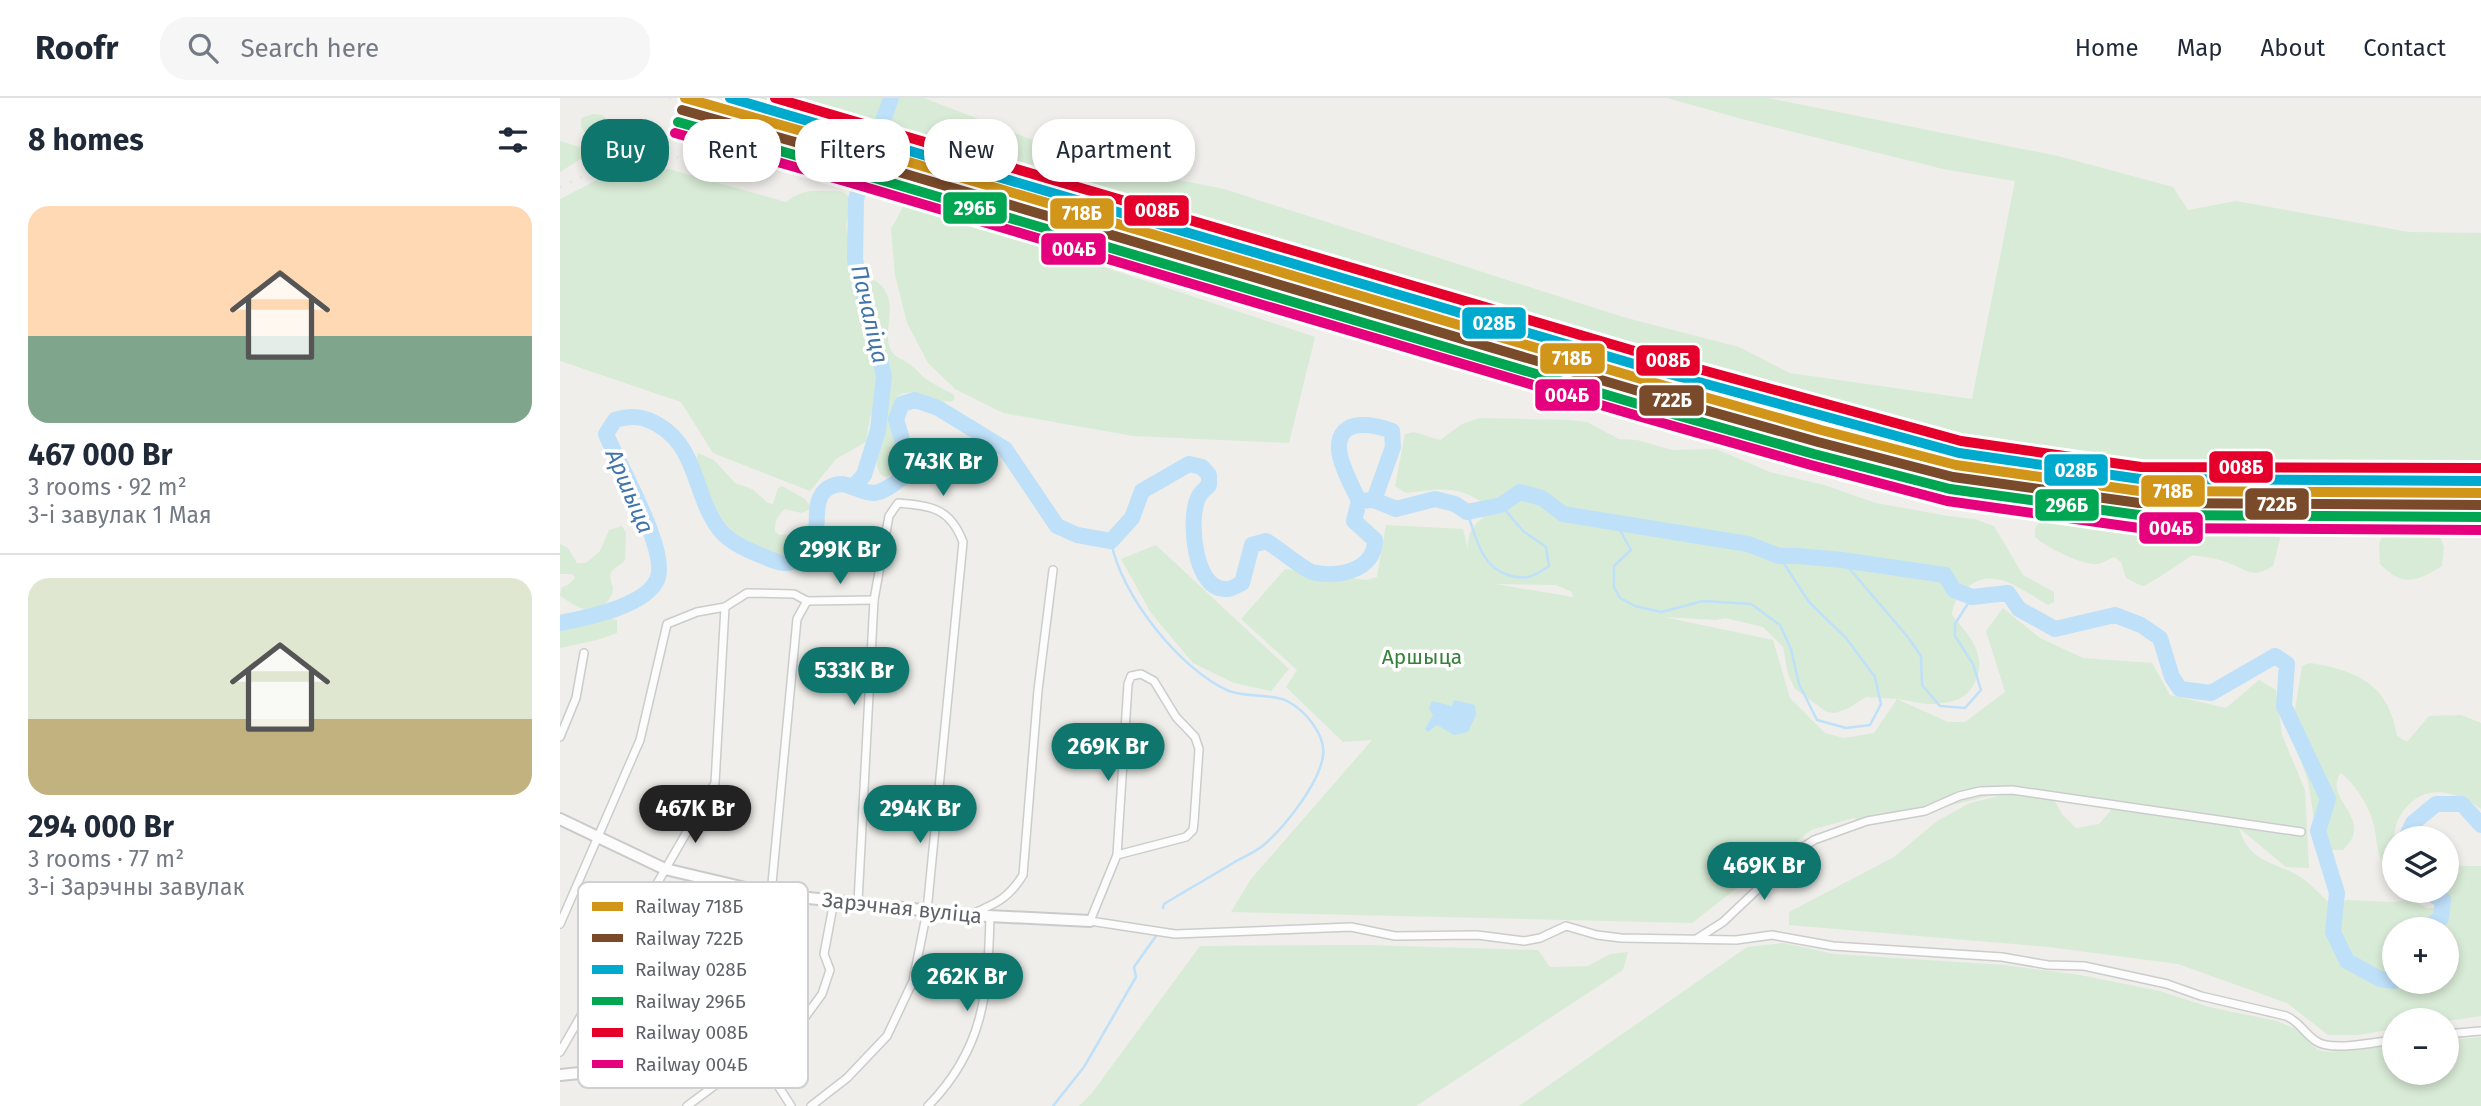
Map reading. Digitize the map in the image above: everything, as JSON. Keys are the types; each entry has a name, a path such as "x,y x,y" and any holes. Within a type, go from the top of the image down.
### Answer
{"street":[{"path":"811,1106 846,1078 887,1036 913,981 927,911 963,542 956,524 945,514 920,505 898,503 889,516 874,600 858,902"},
{"path":"969,915 999,902 1014,890 1023,875 1038,690 1054,570"},
{"path":"560,923 640,740 667,624 696,612 725,607 747,593 794,594 807,601 874,600"},
{"path":"772,882 797,619 807,601"},
{"path":"658,882 715,783 725,607"},
{"path":"560,737 576,698 584,653"},
{"path":"1117,855 1186,837 1193,830 1199,750 1195,737 1176,717 1154,681 1141,674 1131,676 1128,684 1117,855 1090,921 1175,934 1351,927 1395,936 1477,935 1524,941 1566,926 1597,935 1621,938 1736,940 1772,935 1833,946 2002,957 2048,965 2084,966 2166,984 2201,996 2286,1016 2295,1020 2313,1039 2324,1045 2382,1041"},
{"path":"1697,939 1723,922 1799,850 1814,841 1867,821 1925,811 1959,796 1980,792 2012,790 2301,832"},
{"name":"Зарэчная вуліца","path":"560,819 665,869 720,882"},
{"name":"Зарэчная вуліца","path":"808,898 990,917 1090,921"},
{"path":"808,1013 822,994 830,970 824,954 834,901"},
{"path":"928,1106 967,1056 982,1013 989,964 990,917"},
{"path":"560,1052 578,1021"},
{"path":"2459,1033 2481,1031"},
{"path":"560,1075 578,1073"},
{"path":"687,1106 711,1088"},
{"path":"779,1088 791,1106"}],"green space":[{"path":"726,98 924,98 979,119 924,119 924,157 910,153 910,119 795,120 747,107 747,104"},
{"path":"1667,98 1768,98 2058,156 2173,187 2188,210 2236,201 2409,232 2481,233 2481,480 2237,483 2112,478 1972,455 1777,406 1010,182 1018,182 1018,134 1032,140 1032,182 1189,182 1224,189 1623,317 1739,347 1790,373 1972,399 2015,181 1943,169"},
{"path":"593,114 602,115 607,119 581,119"},
{"path":"560,141 581,147 581,159 560,172"},
{"path":"669,169 683,173 683,182 715,182 786,202 809,191 843,192 848,196 846,226 856,281 862,286 874,280 883,287 888,296 888,342 891,350 926,379 953,394 955,398 946,402 913,393 899,395 894,416 899,448 898,464 887,478 880,474 877,466 871,412 866,442 836,459 810,491 713,453 681,402 560,361 560,199 593,182 669,182"},
{"path":"903,207 981,219 1031,243 1315,337 1289,443 1133,436 1003,413 955,389 928,363 907,323 895,275 891,229"},
{"path":"1480,418 1587,422 1619,439 1637,440 1672,450 1716,449 1770,472 1824,485 1876,503 1974,519 1994,526 2023,575 2054,592 2054,602 2048,605 2019,587 1998,579 1978,581 1968,587 1959,596 1952,615 1970,638 1978,654 1975,682 1968,693 1954,701 1926,704 1897,699 1948,722 1965,722 2005,692 1986,631 2003,608 2040,638 2083,658 2152,663 2170,695 2226,708 2259,680 2276,690 2282,735 2305,790 2309,868 2286,867 2239,828 2244,841 2258,856 2306,881 2331,904 2348,900 2418,903 2427,908 2439,908 2441,903 2459,903 2459,865 2481,866 2481,1016 2459,1019 2459,1008 2382,1008 2382,1031 2358,1035 2328,1035 2287,1003 2178,964 2049,947 1789,925 1789,912 1894,857 1937,821 1970,803 2006,794 2054,800 2062,814 2076,828 2099,824 2112,809 2216,823 2017,789 1867,826 1854,818 1811,830 1692,923 1231,912 1251,879 1372,740 1343,742 1286,687 1297,670 1241,619 1285,569 1366,580 1377,577 1386,525 1463,529 1468,549 1470,533 1486,515 1487,506 1458,491 1406,493 1395,486 1405,434 1414,432 1440,440 1462,424","holes":["1495,584 1556,585 1572,592 1573,597","1664,617 1716,620 1725,618 1763,627 1783,647 1788,674 1795,689 1827,712 1835,713 1849,708 1866,697 1897,699 1874,733 1844,738 1825,733 1790,698 1773,640"]},
{"path":"698,453 714,460 735,483 752,489 768,503 773,504 778,488 782,486 805,499 810,506 809,510 801,513 785,509 776,521 775,531 779,535 793,534 797,538 793,554 777,554 761,548 746,541 725,523 718,513 696,461"},
{"path":"2050,517 2086,517 2157,529 2282,531 2273,566 2265,570 2249,572 2222,561 2193,555 2143,586 2126,578 2121,562 2114,557 2091,564 2065,555 2040,541 2035,537 2035,528 2041,520"},
{"path":"2418,525 2438,531 2444,547 2442,566 2424,576 2402,579 2380,564 2379,543 2385,532"},
{"path":"622,526 626,533 625,560 611,573 613,590 601,608 583,609 560,596 561,588 575,578 572,574 560,574 560,544 568,548 577,563 586,563 600,551 609,530"},
{"path":"1156,545 1289,669 1271,691 1234,683 1193,663 1151,613 1121,559"},
{"path":"608,618 617,620 617,633 560,648 560,629"},
{"path":"2310,663 2327,666 2368,683 2387,704 2397,736 2407,742 2429,716 2461,715 2481,723 2481,809 2449,793 2438,792 2417,798 2408,805 2396,826 2382,826 2381,860 2366,804 2341,773 2337,788 2352,819 2353,836 2343,850 2326,850 2318,844 2308,781 2293,739 2293,721 2302,666"},
{"path":"1784,943 1834,954 2004,965 2080,975 2160,991 2209,1007 2277,1021 2296,1029 2318,1050 2330,1052 2382,1046 2382,1085 2459,1085 2459,1039 2481,1037 2481,1106 1519,1106 1747,947"},
{"path":"1367,945 1538,950 1550,967 1588,966 1610,954 1628,952 1623,970 1416,1106 1079,1106 1092,1093 1200,946"}],"water":[{"path":"1454,700 1475,705 1476,715 1468,732 1454,735 1437,725 1428,732 1425,729 1433,715 1429,708 1432,701 1452,706"}],"waterway":[{"name":"Пачаліца","path":"853,487 864,475 878,430 884,376 855,260 856,199 891,98"},
{"name":"Аршыца","path":"560,623 628,604 650,589 657,580 659,567 650,529 606,434 615,420 627,417 649,420 672,436 689,460 705,503 724,535 747,549 783,563 800,559 814,543 818,503 828,488 840,484 874,493 902,478 907,457 896,419 902,404 915,400 938,408 1005,449 1057,526 1077,535 1111,541 1132,518 1142,491 1189,464 1202,467 1209,475 1209,485 1199,496 1195,508 1196,552 1207,579 1216,587 1227,589 1242,583 1252,545 1266,541 1312,572 1343,573 1362,565 1369,559 1375,540 1354,521 1359,501 1374,500 1396,509 1435,499 1455,504 1467,512 1501,505 1520,492 1542,498 1563,514 1748,544 1779,556 1842,560 1945,575 1954,590 1972,597 2008,593 2019,609 2055,629 2115,615 2141,625 2160,638 2172,677 2180,689 2211,693 2275,656 2287,664 2284,706 2328,799 2318,831 2337,893 2333,932 2347,961 2382,979"},
{"path":"1359,501 1344,468 1339,448 1344,431 1358,425 1376,426 1392,431 1393,447 1374,500"},
{"path":"1467,512 1481,550 1491,565 1499,571 1514,577 1525,577 1549,566 1546,547 1523,531 1501,505"},
{"path":"1616,523 1631,550 1614,566 1614,587 1620,598 1635,606 1661,612 1703,601 1751,604 1780,625 1791,649 1799,684 1817,720 1846,728 1870,725 1881,704 1875,677 1846,638 1809,602 1779,556"},
{"path":"1111,541 1126,584 1139,606 1155,628 1191,666 1229,691 1280,699 1294,705 1313,724 1323,748 1315,779 1291,816 1273,836 1258,850 1164,904 1163,908"},
{"path":"1842,560 1921,656 1922,685 1940,706 1965,708 1981,690 1973,664 1955,636 1955,624 1972,597"},
{"name":"Аршыца","path":"2412,826 2436,804 2462,804 2481,825"},
{"name":"Аршыца","path":"2441,917 2443,903"},
{"path":"1053,1106 1084,1067 1136,977 1134,967 1156,936"}],"railway":[{"path":"669,98 727,111"},
{"path":"560,187 588,174 654,159 695,156 774,162 1244,270 1896,459 1978,477 2087,495 2161,501 2298,505 2481,502"}],"rail line":[{"name":"718Б","path":"685,98 1648,381 1956,465 2139,491 2481,493"},
{"name":"028Б","path":"730,98 1651,369 1959,453 2140,479 2481,481"},
{"name":"008Б","path":"775,98 1655,357 1961,441 2141,467 2481,468"},
{"name":"722Б","path":"682,110 1645,393 1953,477 2139,503 2481,505"},
{"name":"296Б","path":"678,122 1641,405 1950,489 2139,515 2481,517"},
{"name":"004Б","path":"675,133 1638,416 1947,501 2139,528 2481,530"}]}
